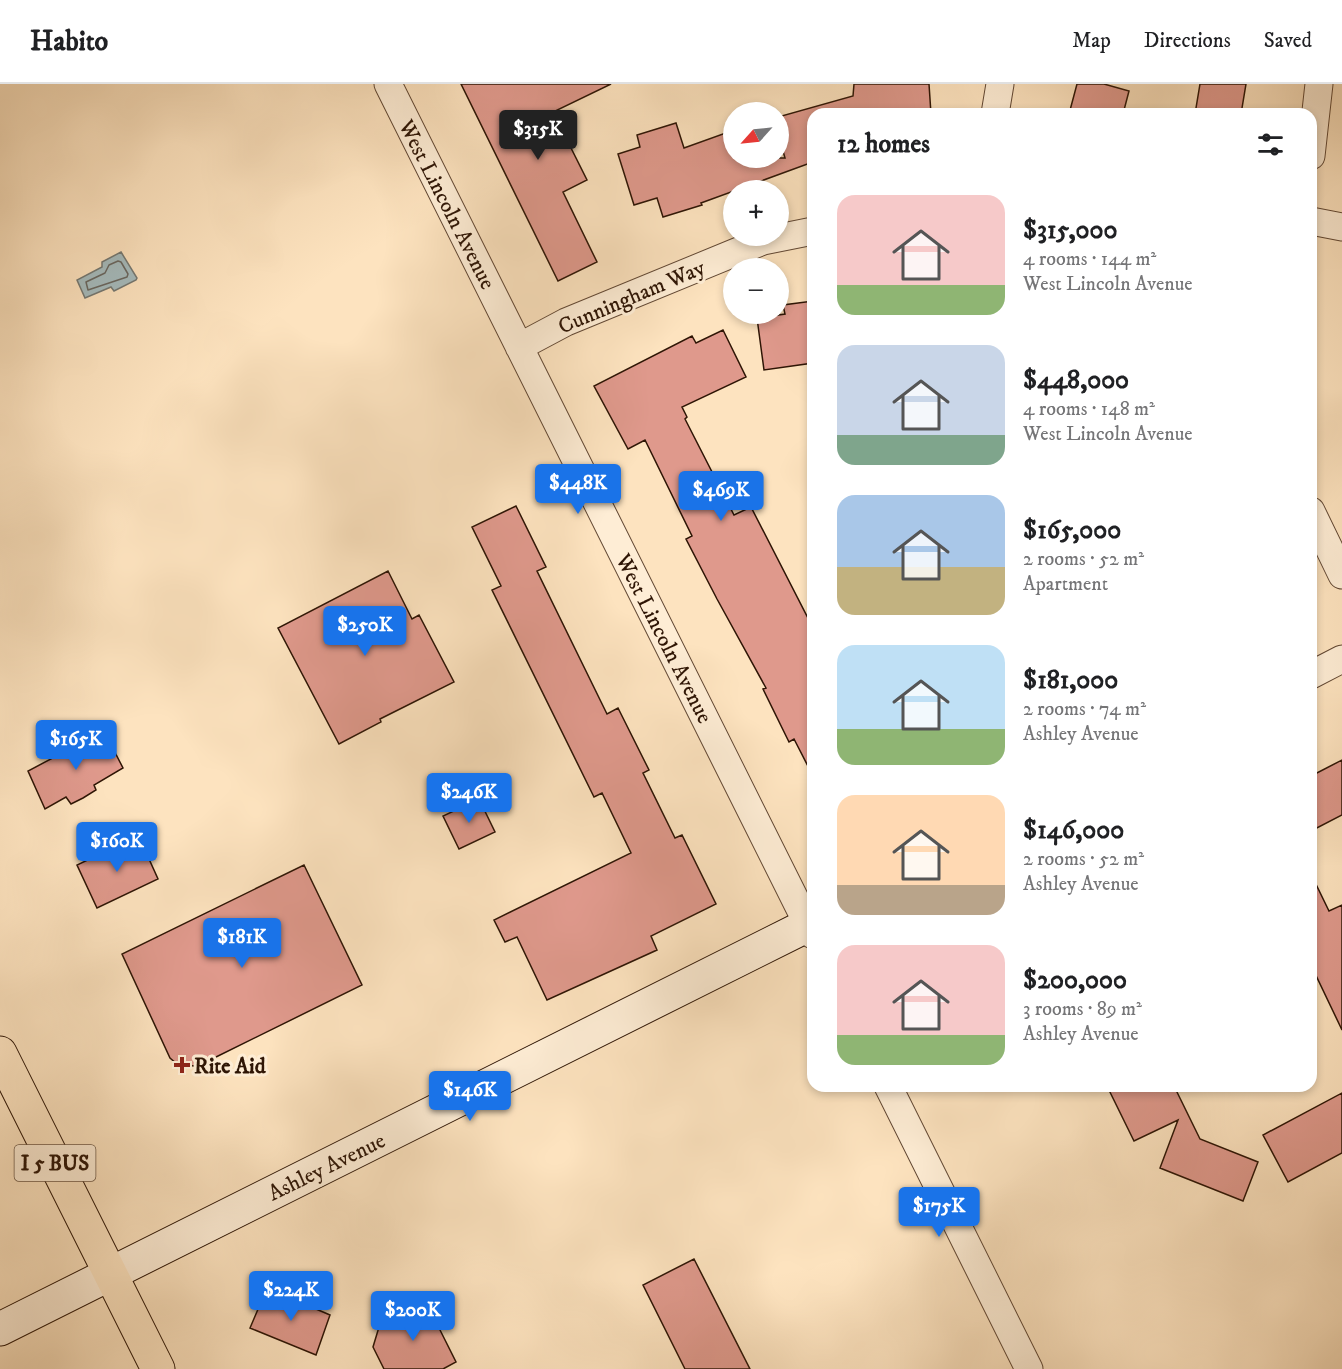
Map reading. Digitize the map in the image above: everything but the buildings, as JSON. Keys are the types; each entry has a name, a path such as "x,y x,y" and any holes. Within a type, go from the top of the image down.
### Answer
{"main road":[{"name":"I 5 BUS","path":"0,1053 158,1369"}],"street":[{"name":"West Lincoln Avenue","path":"388,84 807,920"},
{"path":"996,108 1000,84"},
{"path":"1316,108 1319,84"},
{"path":"1317,222 1342,227"},
{"name":"Cunningham Way","path":"519,347 566,322 763,241 807,232"},
{"path":"1317,524 1342,575"},
{"path":"1317,672 1342,660"},
{"name":"Ashley Avenue","path":"0,1329 807,930"},
{"path":"891,1092 1029,1369"}],"water":[{"path":"121,252 137,278 136,280 114,291 111,287 85,298 77,280 102,267 102,262"}],"place":[{"name":"Rite Aid","path":"182,1065"}]}
